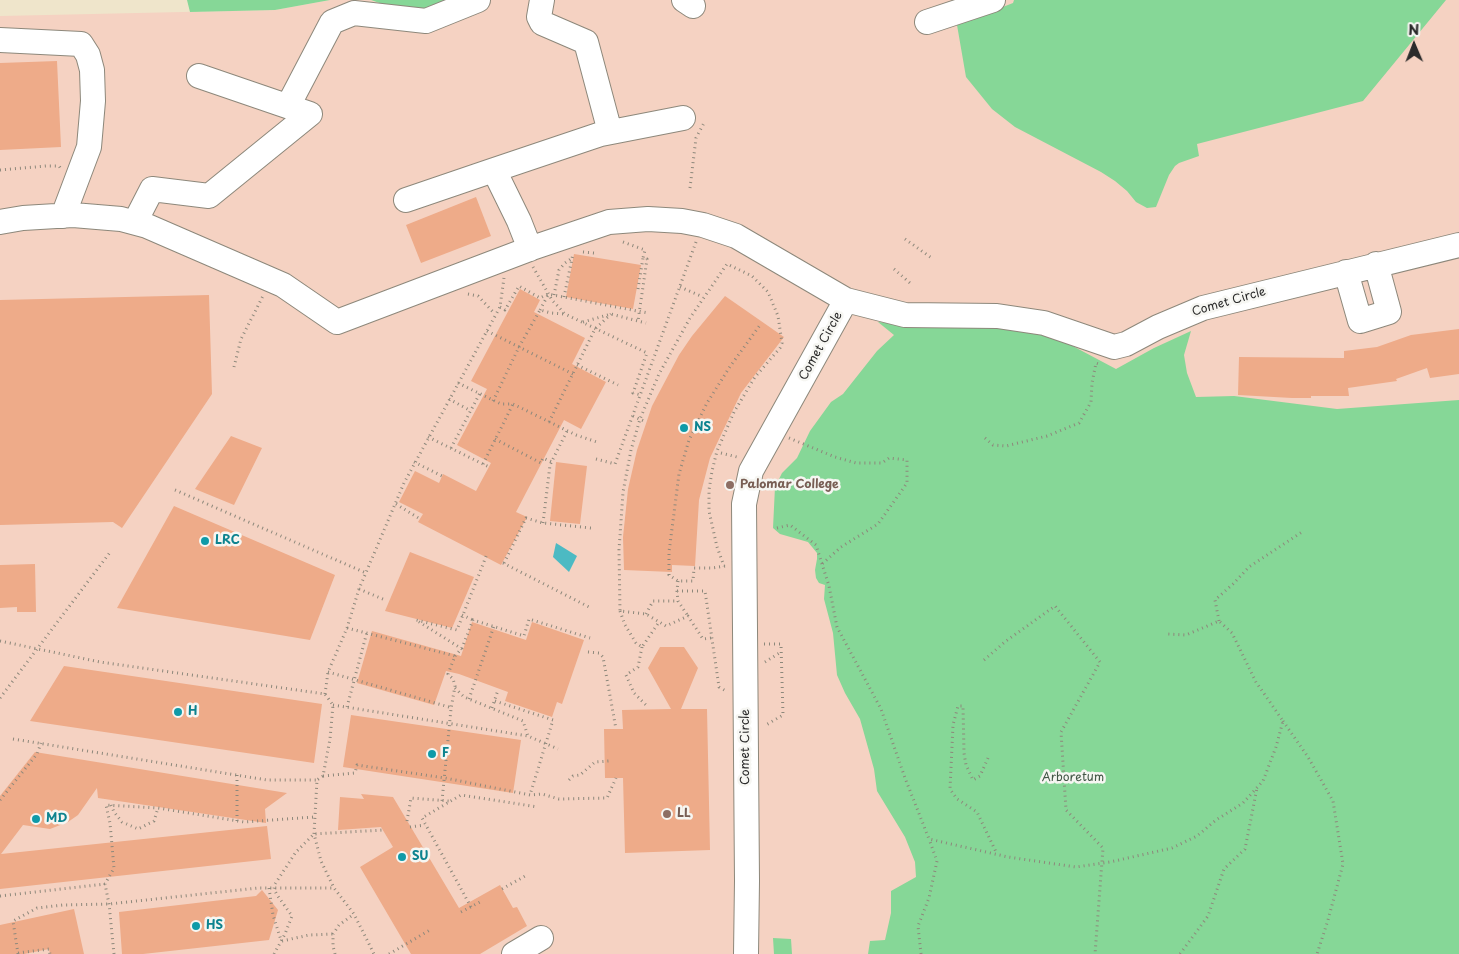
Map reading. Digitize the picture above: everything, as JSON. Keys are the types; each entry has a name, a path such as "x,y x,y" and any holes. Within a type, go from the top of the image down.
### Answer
{"street":[{"path":"288,106 332,22 354,13 426,21 478,0"},
{"path":"542,0 539,17 542,23 586,42 610,132"},
{"path":"927,22 993,0"},
{"path":"0,40 81,44 88,55 92,70 93,101 89,147 63,216"},
{"path":"135,222 152,189 209,196 310,114 199,76"},
{"path":"406,200 610,132 683,118"},
{"path":"494,170 519,221 530,255"},
{"path":"0,222 23,218 63,216 121,218 135,222 283,285 337,322 530,255 609,222 648,219 682,221 703,225 736,236 846,300"},
{"name":"Comet Circle","path":"746,954 744,504 750,471 846,300 905,315 997,316 1044,323 1114,346 1126,344 1158,327 1203,308 1459,245"},
{"path":"1346,272 1360,321 1389,312 1376,264"},
{"path":"514,954 541,938"}],"path":[{"path":"690,188 696,138"},
{"path":"0,170 46,166 59,166 62,170"},
{"path":"596,459 616,464 699,236"},
{"path":"905,239 933,259"},
{"path":"619,240 635,248 645,250 638,289"},
{"path":"564,297 573,250 594,253"},
{"path":"530,255 535,272 548,294 565,314"},
{"path":"554,295 559,270 564,262 572,258"},
{"path":"638,321 648,260 643,258"},
{"path":"642,646 636,643 625,625 620,611 618,550 623,492 631,450 640,419 660,374 690,318 727,264 752,276 768,292 781,328 780,348 755,377 738,405 720,444 712,471 709,490 709,511 714,539 726,571"},
{"path":"894,269 910,283"},
{"path":"323,776 330,739 333,705 325,694 328,672 347,628 359,589 414,462 500,307 506,270"},
{"path":"500,307 506,310 519,286 540,298 548,294 648,313"},
{"path":"680,287 704,297"},
{"path":"234,367 241,339 265,291"},
{"path":"461,292 478,296 495,314"},
{"path":"493,400 548,294"},
{"path":"540,310 551,314 565,314 647,353 633,393 640,395"},
{"path":"583,322 612,314 646,323"},
{"path":"549,422 595,329 612,314"},
{"path":"724,566 694,568 693,581 678,581 669,575 669,552 679,474 689,440 707,403 760,325"},
{"path":"487,330 573,374"},
{"path":"984,438 994,445 1006,446 1047,436 1079,423 1091,402 1096,363 1104,364"},
{"path":"577,365 618,385"},
{"path":"458,382 500,404 513,404 576,435 597,442"},
{"path":"451,448 480,394"},
{"path":"449,399 471,411"},
{"path":"483,464 513,404"},
{"path":"633,416 646,422"},
{"path":"543,523 550,465 567,430"},
{"path":"782,435 835,457 856,463 882,463 889,458 907,460 907,482 878,524 841,546 822,564"},
{"path":"428,437 489,468"},
{"path":"496,439 541,463 543,458 552,462"},
{"path":"721,453 737,458"},
{"path":"414,462 442,476"},
{"path":"175,490 366,573"},
{"path":"396,504 420,519"},
{"path":"589,607 503,563 526,518 543,523 591,528"},
{"path":"777,528 790,525 816,545 829,586 837,627 881,709 937,861 929,898 918,926 921,954"},
{"path":"1302,532 1249,568 1215,600 1219,621 1232,633 1256,682 1308,756 1333,801 1343,864 1317,954"},
{"path":"0,698 111,551"},
{"path":"462,649 416,620 457,630 487,554"},
{"path":"678,581 678,601 703,639 712,638"},
{"path":"359,589 385,600"},
{"path":"677,591 705,591 719,687 728,693"},
{"path":"646,614 652,601 678,601"},
{"path":"984,660 1006,641 1055,606 1100,662 1061,732 1066,810 1103,848 1095,954"},
{"path":"620,611 646,614 666,626 688,616"},
{"path":"462,615 524,636 529,619 590,638"},
{"path":"442,801 455,688 453,679 448,674 456,656 462,649 473,620"},
{"path":"1167,634 1186,635 1219,621"},
{"path":"646,705 634,692 626,675 638,667 642,646 659,622"},
{"path":"469,699 494,626"},
{"path":"347,628 456,656"},
{"path":"347,707 367,632"},
{"path":"0,641 100,662 325,694"},
{"path":"762,727 783,715 781,644 763,644"},
{"path":"761,664 781,651"},
{"path":"588,652 599,653 603,657 616,729"},
{"path":"328,672 449,707 451,710"},
{"path":"455,688 464,697 523,721 528,736"},
{"path":"492,708 498,690"},
{"path":"495,701 552,720 530,795"},
{"path":"333,705 528,736 558,749"},
{"path":"988,758 980,776 973,780 966,765 964,753 963,706 958,706 952,725 950,789 957,799 977,812 997,854"},
{"path":"929,839 997,854 1076,867 1172,848 1197,836 1216,820 1243,803 1257,788 1263,781 1276,747 1283,721"},
{"path":"14,739 267,780 316,780 323,776 355,773 357,765 445,778 530,795 542,794 559,799 607,798 616,778"},
{"path":"0,800 37,754 41,743"},
{"path":"570,780 574,776 580,776 595,762 609,761"},
{"path":"237,775 237,820"},
{"path":"316,780 314,834 321,861 334,888 354,914 374,954"},
{"path":"1180,954 1208,916 1224,869 1245,849 1257,788"},
{"path":"470,907 422,818 461,795 538,807"},
{"path":"407,821 410,798 450,802"},
{"path":"114,954 105,884 114,868 110,823 106,805 158,808 237,820 280,820 314,817"},
{"path":"110,805 122,822 138,829 154,821 158,808"},
{"path":"410,827 425,824"},
{"path":"274,954 282,941 292,916 277,895 274,889 275,884 296,852 314,834 383,830"},
{"path":"502,889 527,875"},
{"path":"0,896 105,884"},
{"path":"50,954 49,949 18,954 13,921 32,911 63,905 109,904 258,888 334,888"},
{"path":"269,888 273,915 282,941"},
{"path":"461,912 480,902"},
{"path":"335,954 333,934 339,925 354,914"},
{"path":"389,954 430,930"},
{"path":"282,941 309,935 333,934"}],"shaded area":[{"name":"Palomar College","path":"330,0 371,0 398,10 466,0 1459,0 1459,954 0,954 0,16 275,10"}],"green space":[{"path":"187,0 330,0 275,10 190,12"},
{"path":"371,0 466,0 441,10 388,6"},
{"path":"1014,0 1446,0 1363,101 1197,144 1199,156 1175,166 1169,175 1156,207 1147,208 1136,202 1127,191 1101,172 1015,127 992,109 966,77 957,25 1013,3"},
{"name":"Arboretum","path":"878,322 935,326 971,325 1039,333 1067,343 1116,369 1154,348 1191,331 1184,355 1187,373 1196,397 1234,396 1337,409 1459,400 1459,954 868,954 870,941 885,940 891,913 891,891 916,877 915,862 905,837 877,791 874,769 860,719 837,675 833,633 824,599 825,585 819,583 816,578 817,553 808,542 780,534 773,528 775,487 782,473 797,458 810,431 831,402 843,394 877,351 894,335"},
{"path":"773,938 791,939 792,954 774,954"}],"water":[{"path":"556,543 577,556 569,572 553,557"}],"building":[{"path":"57,61 61,147 0,150 0,63"},
{"path":"476,197 491,236 421,263 406,225"},
{"path":"574,254 641,265 633,309 566,297"},
{"path":"520,289 540,300 534,312 585,338 572,364 606,382 581,429 564,420 516,512 527,517 501,565 418,522 423,514 399,502 415,471 439,483 443,474 476,491 491,463 457,445 487,389 471,381"},
{"path":"209,295 212,394 122,528 113,522 0,525 0,300"},
{"name":"NS","path":"725,296 784,337 741,393 710,458 699,500 695,566 672,565 672,572 624,570 623,537 628,489 637,450 652,406 679,355"},
{"path":"1459,329 1459,374 1430,378 1427,368 1396,379 1397,381 1348,388 1349,396 1292,398 1238,395 1239,357 1344,358 1344,351 1377,347 1411,335"},
{"path":"231,436 262,448 234,505 195,489"},
{"path":"556,462 587,466 580,524 550,521"},
{"name":"LRC","path":"174,506 335,575 310,640 117,608"},
{"path":"410,552 474,577 452,628 385,611"},
{"path":"35,564 36,612 17,612 17,607 0,608 0,565"},
{"path":"472,622 526,640 532,622 584,640 562,704 557,702 552,717 505,701 508,692 446,671 434,705 357,683 372,631 461,656"},
{"name":"LL","path":"660,647 684,647 698,668 681,709 707,709 710,850 625,853 623,778 605,778 604,729 623,729 622,710 671,709 648,668"},
{"name":"H","path":"64,666 322,704 314,763 30,721"},
{"name":"F","path":"351,715 521,740 513,793 343,767"},
{"name":"MD","path":"35,752 287,793 265,809 266,823 98,798 97,788 78,815 68,822 50,829 23,825 1,854 267,826 271,859 0,889 0,796"},
{"path":"361,794 393,797 459,908 500,885 513,908 517,907 527,926 480,954 411,954 360,867 393,847 381,827 338,830 340,797 364,799"},
{"name":"HS","path":"262,890 278,910 269,940 143,954 122,954 119,912 256,896"},
{"path":"74,909 84,954 50,954 49,949 24,954 0,954 0,925"}],"place":[{"name":"NS","path":"684,428"},
{"name":"Palomar College","path":"730,485"},
{"name":"LRC","path":"205,541"},
{"name":"H","path":"178,712"},
{"name":"F","path":"432,754"},
{"name":"LL","path":"667,814"},
{"name":"MD","path":"36,819"},
{"name":"SU","path":"402,857"},
{"name":"HS","path":"196,926"}]}
